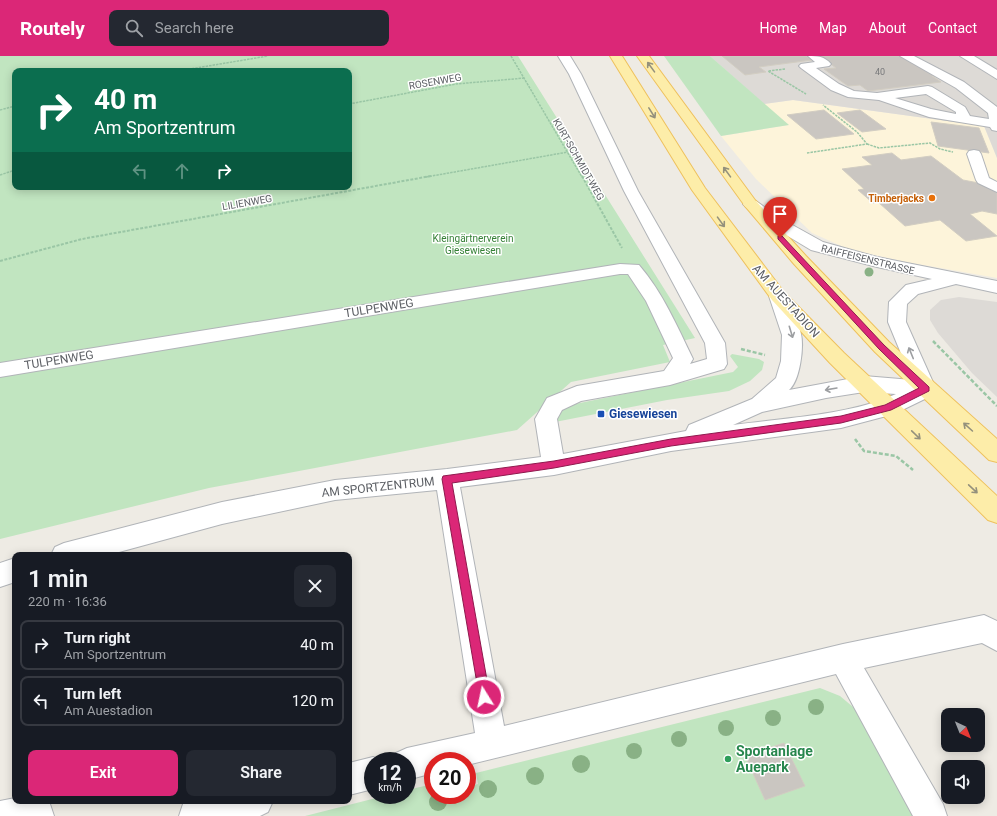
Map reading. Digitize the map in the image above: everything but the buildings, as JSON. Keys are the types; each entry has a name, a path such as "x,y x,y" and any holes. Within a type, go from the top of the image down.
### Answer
{"main road":[{"name":"AM AUESTADION","path":"616,56 699,190 751,262 778,296 888,408 997,512"},
{"path":"643,56 750,203 838,301 882,347 997,453"}],"street":[{"path":"554,464 546,419 554,404 577,394 670,378 717,364 715,343 631,191 575,74 564,56"},
{"path":"806,66 825,64 814,56"},
{"path":"806,66 835,87 852,94 877,97 929,113 997,125 994,111 960,85 906,56"},
{"path":"966,56 997,74"},
{"path":"877,97 928,90 961,110 965,119"},
{"path":"974,154 983,180 997,188"},
{"name":"RAIFFEISENSTRASSE","path":"750,203 772,220 818,246 858,258 997,287"},
{"path":"633,269 657,305 684,359 670,378"},
{"name":"TULPENWEG","path":"0,370 612,270 633,269"},
{"path":"926,389 897,322 898,302 912,289 959,280"},
{"path":"758,405 785,382 791,361 792,335 778,296"},
{"name":"AM SPORTZENTRUM","path":"671,442 758,405 864,384 926,389"},
{"name":"AM SPORTZENTRUM","path":"75,552 222,513 335,490 446,479 554,464 671,442 841,419 888,408 926,389"},
{"path":"446,479 492,744"},
{"path":"0,575 12,571"},
{"path":"416,762 842,658 984,629 997,637"},
{"path":"842,658 931,816"},
{"path":"352,777 364,775"},
{"path":"195,816 245,804"},
{"path":"4,816 31,811 38,816"}],"path":[{"path":"196,68 268,56"},
{"name":"KURT-SCHMIDT-WEG","path":"511,56 568,152 633,269"},
{"path":"806,66 768,70 810,96"},
{"name":"ROSENWEG","path":"352,103 456,84 525,78"},
{"path":"822,102 824,106 857,132 867,144"},
{"path":"0,110 12,107"},
{"path":"807,153 867,144 878,148 930,143 948,152 974,154"},
{"name":"LILIENWEG","path":"0,261 82,239 568,152"},
{"path":"0,174 12,171"},
{"path":"929,335 997,406"}],"shaded area":[{"path":"710,56 997,56 997,158 984,126 793,100 764,104"},
{"path":"793,100 984,126 997,158 997,278 906,262 848,249 812,233 756,179 721,136 788,125 764,104"},
{"path":"959,297 997,302 997,397 972,373 938,333 930,320 930,310 941,300"}],"green space":[{"name":"Kleingärtnerverein Giesewiesen","path":"0,56 518,56 695,338 663,345 670,362 571,382 517,430 209,488 0,539"},
{"path":"664,56 710,56 789,125 721,136"},
{"path":"732,354 759,359 764,362 762,370 750,381 729,391 667,400 555,422 559,412 570,405 733,372 738,367 730,356"},
{"name":"Sportanlage Auepark","path":"820,688 840,696 859,712 917,816 305,816 364,801 364,804 416,804 416,788 424,786 424,804 476,804 476,785 478,784 476,773"}],"place":[{"name":"Timberjacks","path":"932,198"},
{"name":"Giesewiesen","path":"601,414"},
{"name":"Sportanlage Auepark","path":"728,759"}],"route":[{"path":"484,697 446,479 554,464 671,442 841,419 888,408 926,389 882,347 780,238"}]}
